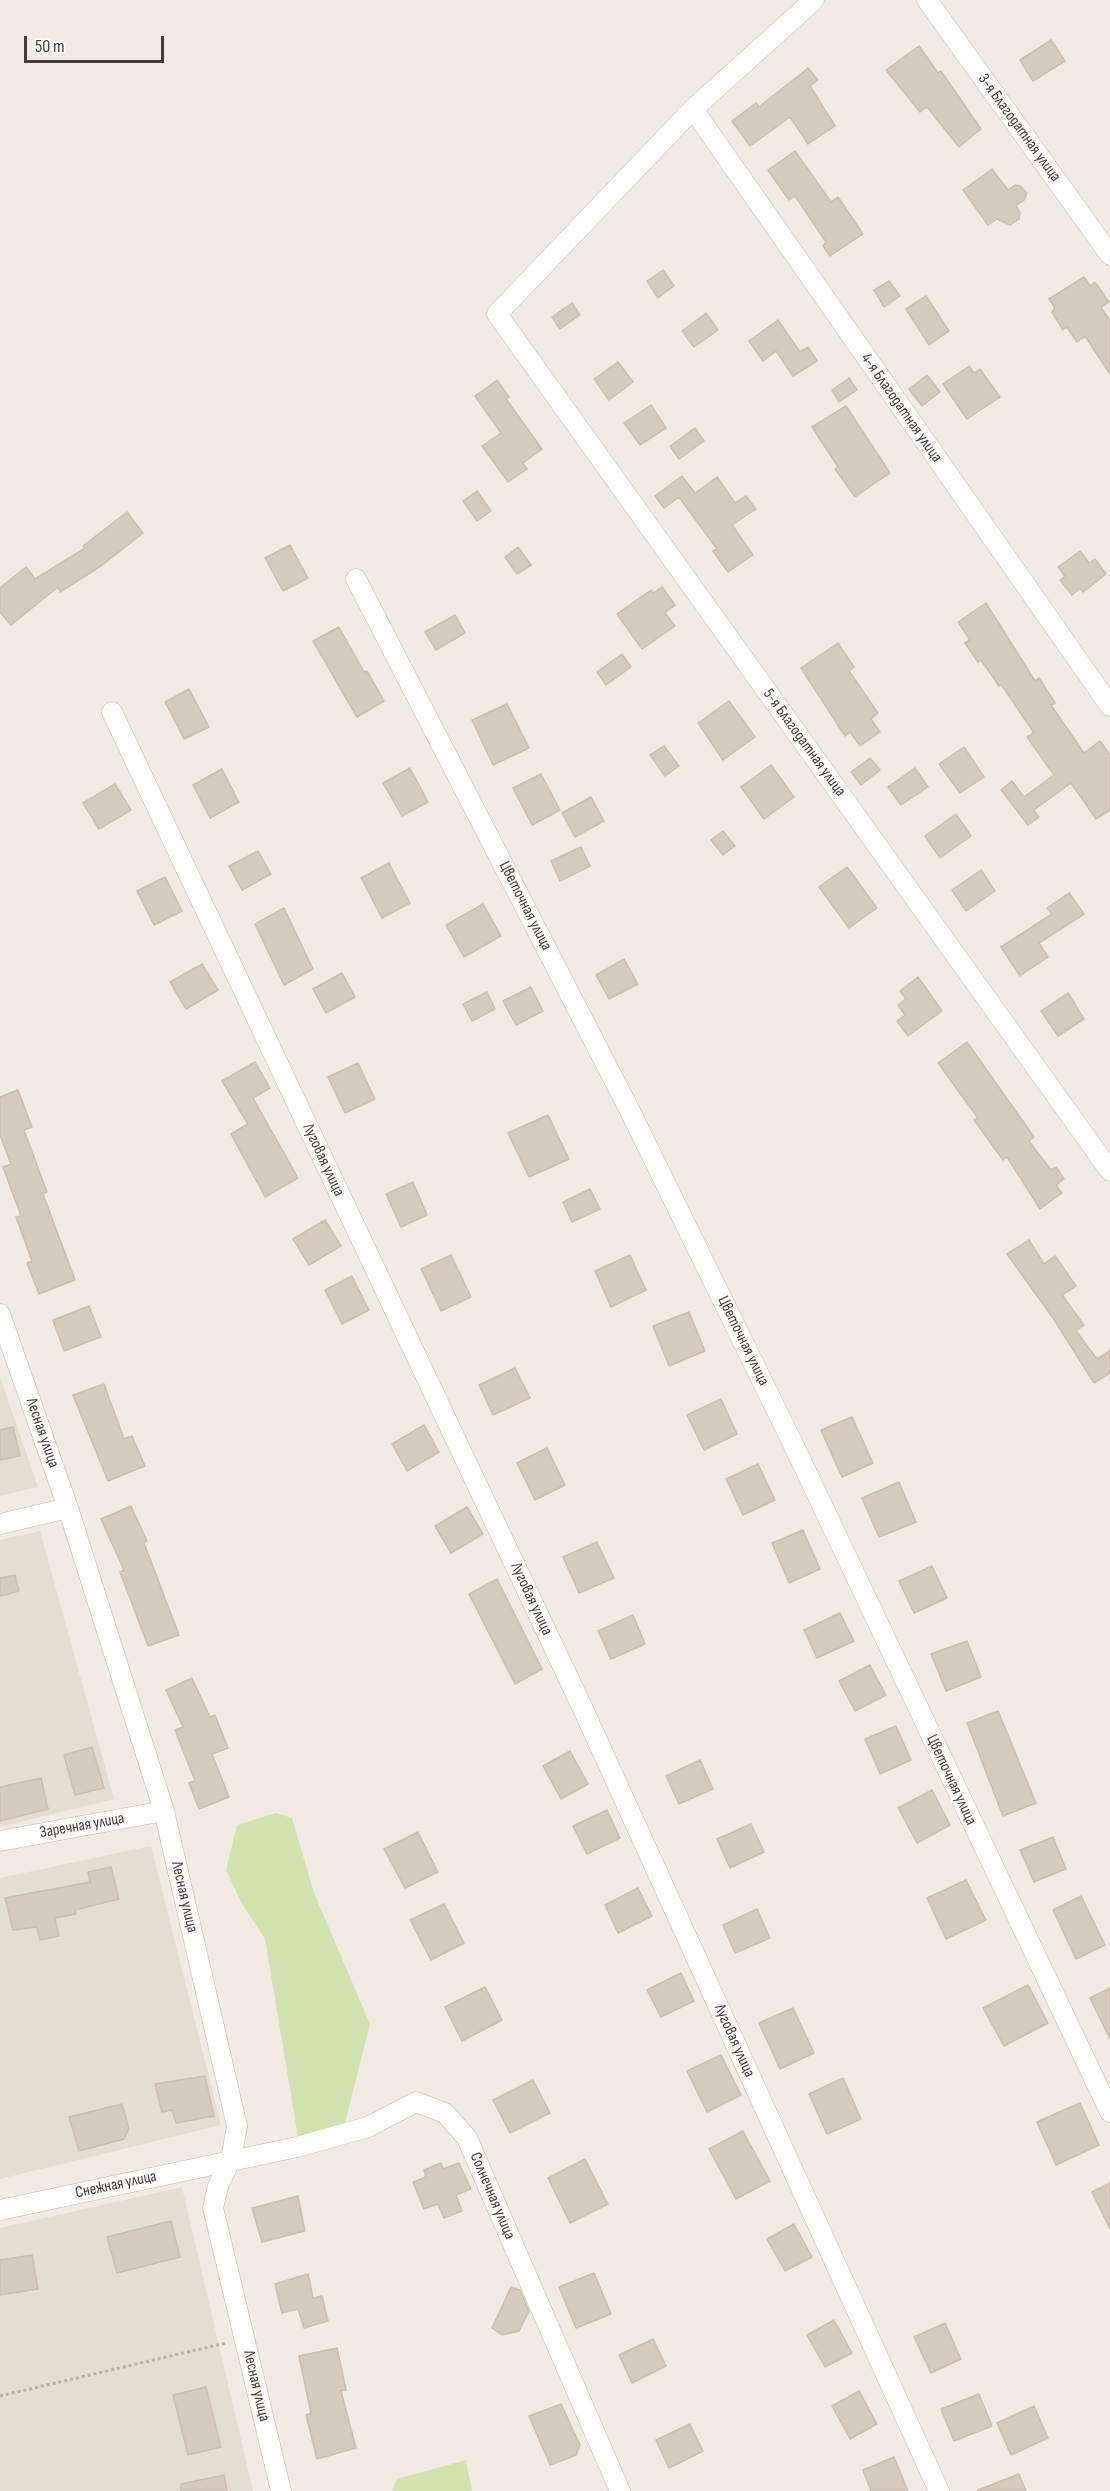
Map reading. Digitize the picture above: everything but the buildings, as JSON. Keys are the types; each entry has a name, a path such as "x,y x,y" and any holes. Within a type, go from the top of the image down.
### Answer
{"street":[{"path":"693,109 814,0"},
{"name":"3-я Благодатная улица","path":"927,0 1110,255"},
{"name":"5-я Благодатная улица","path":"693,109 497,314 1110,1171"},
{"name":"4-я Благодатная улица","path":"693,109 1110,706"},
{"name":"Цветочная улица","path":"356,579 650,1151 795,1448 1110,2112"},
{"name":"Луговая улица","path":"112,712 583,1709 939,2491"},
{"name":"Лесная улица","path":"0,1314 68,1508 164,1811 237,2126 231,2159 218,2186 213,2208 281,2491"},
{"path":"0,1524 68,1508"},
{"name":"Заречная улица","path":"0,1841 164,1811"},
{"name":"Солнечная улица","path":"231,2159 297,2147 368,2127 416,2102 445,2114 467,2138 620,2491"},
{"name":"Снежная улица","path":"0,2210 231,2159"}],"path":[{"path":"0,2396 245,2338"}],"shaded area":[{"path":"0,1377 38,1487 0,1496"},
{"path":"40,1531 114,1799 0,1827 0,1540"},
{"path":"151,1846 221,2125 0,2179 0,1878"},
{"path":"182,2187 253,2491 0,2491 0,2228"}],"green space":[{"path":"276,1813 292,1818 314,1893 370,2024 345,2122 298,2137 265,1939 242,1904 226,1870 237,1825"},
{"path":"466,2460 472,2491 392,2491 397,2479"}]}
